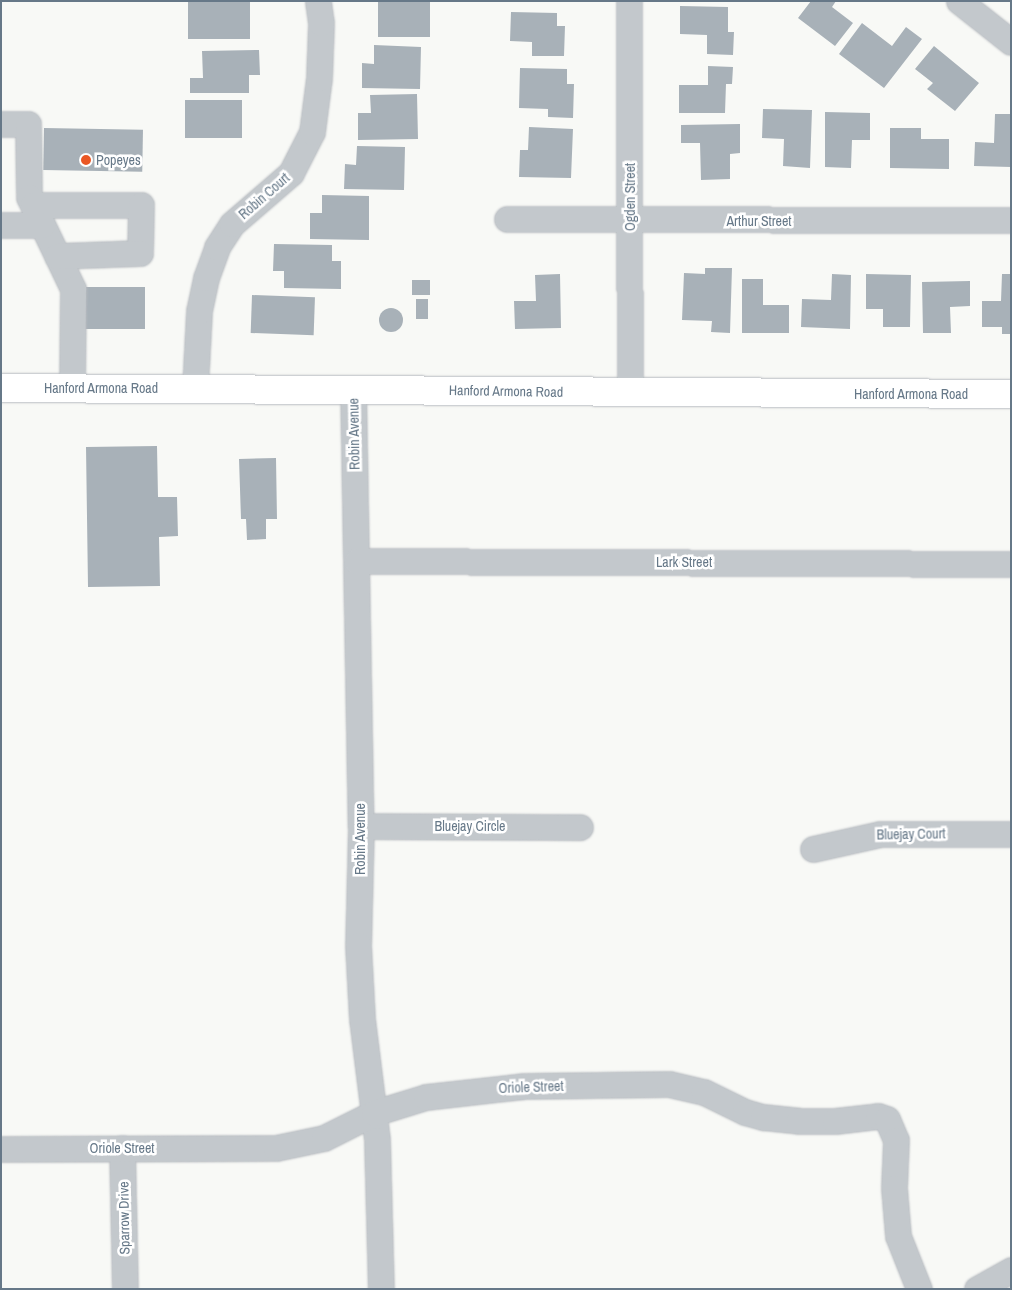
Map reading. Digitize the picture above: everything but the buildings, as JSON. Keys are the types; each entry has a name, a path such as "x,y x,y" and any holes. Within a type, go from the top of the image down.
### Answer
{"main road":[{"name":"Hanford Armona Road","path":"1,388 353,388 630,393 1011,394"}],"street":[{"name":"Robin Court","path":"196,388 199,311 206,278 217,247 232,224 291,173 312,132 319,78 321,23 318,1"},
{"name":"Ogden Street","path":"629,1 630,393"},
{"path":"959,1 1011,42"},
{"path":"1,124 28,124 29,197 73,289 72,389"},
{"path":"1,224 38,215 141,205 140,253 57,256"},
{"name":"Arthur Street","path":"507,219 630,221 1011,220"},
{"name":"Robin Avenue","path":"353,388 360,826 358,945 362,1020 374,1113 381,1289"},
{"name":"Lark Street","path":"357,561 1011,564"},
{"name":"Bluejay Circle","path":"360,826 580,827"},
{"name":"Bluejay Court","path":"813,849 880,834 1011,834"},
{"name":"Oriole Street","path":"1,1150 122,1148 253,1150 295,1146 324,1138 374,1113 426,1097 480,1089 657,1083 704,1092 745,1112 763,1117 835,1121 878,1116 892,1124 896,1140 896,1226 905,1259 919,1289"},
{"name":"Sparrow Drive","path":"122,1148 125,1289"},
{"path":"977,1289 1011,1270"}],"place":[{"name":"Popeyes","path":"86,160"}]}
